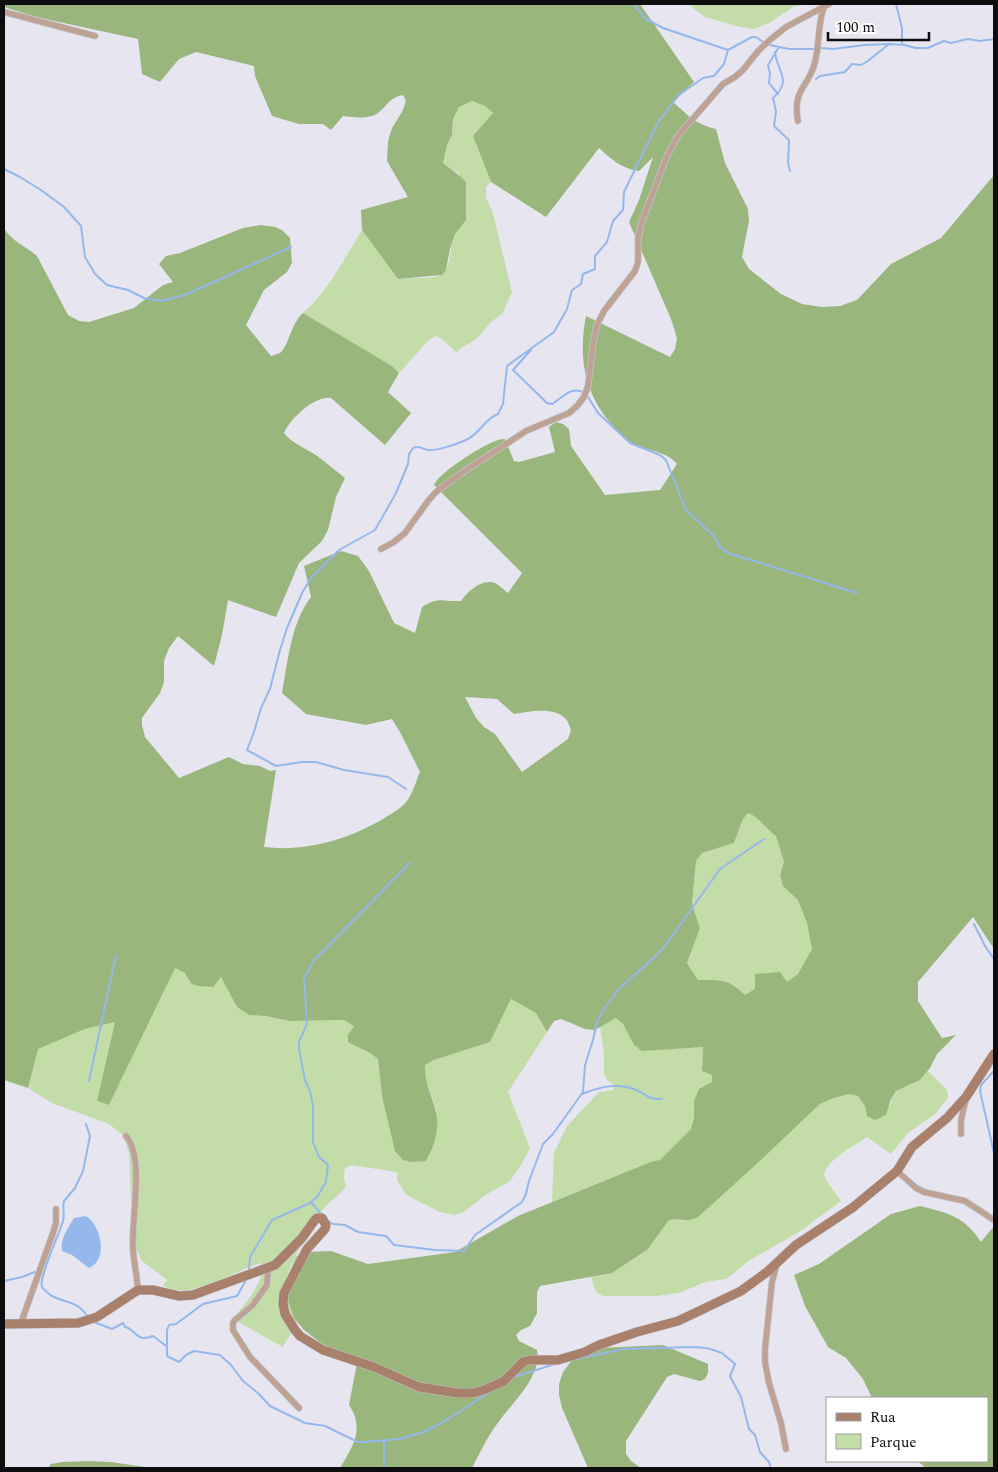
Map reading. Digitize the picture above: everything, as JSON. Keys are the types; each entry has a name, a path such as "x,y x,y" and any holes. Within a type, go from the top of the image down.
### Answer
{"street":[{"path":"798,121 796,111 799,94 815,62 818,28 826,5"},
{"path":"381,548 394,542 405,533 436,492 460,474 526,431 569,413 584,398 588,386 597,325 604,311 635,271 638,262 638,239 641,224 667,156 677,137 723,84 743,70 759,50 771,39 794,22 826,5"},
{"path":"4,12 95,36"},
{"path":"4,1324 88,1321 138,1290 153,1290 179,1296 193,1295 275,1265 302,1238 314,1220 322,1218 326,1225 325,1229 307,1249 284,1293 283,1304 285,1314 294,1330 300,1336 323,1350 374,1367 419,1387 457,1393 473,1393 493,1386 512,1375 524,1362 530,1360 550,1361 585,1352 630,1335 678,1321 703,1307 734,1295 777,1264 796,1245 852,1208 898,1171 912,1147 946,1118 966,1097 994,1054"},
{"path":"961,1134 961,1120 966,1097"},
{"path":"126,1136 133,1147 136,1167 133,1249 138,1290"},
{"path":"898,1171 916,1188 924,1192 965,1201 994,1220"},
{"path":"21,1323 53,1233 56,1222 56,1209"},
{"path":"777,1264 772,1282 765,1362 786,1449"},
{"path":"268,1268 267,1284 252,1306 235,1320 233,1330 250,1357 299,1408"}],"green space":[{"path":"4,4 640,4 694,82 673,102 697,122 716,129 725,163 748,209 749,221 742,257 749,269 781,294 802,304 822,307 840,306 857,300 891,264 941,238 994,175 994,949 973,917 918,982 918,1001 942,1038 956,1035 937,1054 930,1068 920,1080 896,1091 891,1099 886,1115 875,1120 867,1116 865,1106 858,1096 849,1094 820,1104 698,1217 690,1220 669,1220 647,1250 612,1273 540,1286 537,1292 537,1313 530,1326 521,1330 516,1335 519,1341 537,1350 538,1360 535,1369 531,1379 490,1434 472,1468 340,1468 353,1445 357,1430 354,1414 349,1405 357,1363 321,1343 304,1330 294,1318 286,1295 286,1281 296,1257 305,1252 331,1251 368,1264 455,1252 518,1216 653,1161 660,1160 691,1129 694,1118 694,1101 699,1089 712,1082 712,1075 702,1071 703,1047 642,1051 634,1045 623,1024 616,1018 595,1030 585,1029 561,1019 554,1021 547,1032 536,1013 511,999 490,1042 434,1060 425,1065 427,1083 436,1112 437,1131 434,1144 426,1161 411,1162 403,1160 395,1151 382,1096 378,1059 348,1042 348,1035 354,1026 344,1020 290,1021 249,1015 237,1007 221,977 213,987 199,986 193,984 185,973 175,968 109,1105 97,1101 115,1022 85,1029 38,1049 28,1088 4,1080 4,228 15,240 37,256 68,315 79,321 89,322 134,308 163,285 173,282 159,264 166,256 180,253 243,228 261,225 275,227 282,230 290,238 292,263 287,272 264,290 246,325 271,356 283,350 296,322 303,313 392,366 399,373 388,392 411,413 385,445 331,398 324,398 311,404 297,415 287,427 284,433 287,437 320,458 345,478 336,497 328,530 322,541 299,563 276,617 228,600 214,666 178,636 169,648 164,661 164,682 160,693 142,718 145,737 179,778 229,757 243,764 260,766 270,771 276,770 264,847 295,848 325,843 355,833 383,819 407,801 420,772 392,719 366,725 306,714 282,693 295,630 304,607 311,597 304,566 341,551 358,556 369,571 394,623 415,633 422,607 437,601 461,601 467,593 485,582 495,583 508,593 522,573 434,485 446,471 462,459 491,443 505,439 514,461 519,462 555,452 549,427 556,422 563,424 569,429 571,446 605,495 660,490 677,464 664,454 633,443 615,429 595,401 583,360 586,316 670,357 675,349 677,338 671,319 629,222 639,200 653,157 639,171 633,170 612,160 599,148 546,217 491,182 473,136 493,113 485,106 472,101 459,107 453,119 452,135 447,145 443,163 466,182 466,220 455,234 446,270 442,275 398,279 362,230 361,210 408,197 387,161 388,141 392,128 402,112 406,101 403,95 392,100 378,113 370,117 343,116 331,130 323,124 299,124 272,116 255,76 254,66 196,52 179,59 160,82 142,74 138,39 36,17 4,7","holes":["465,697 497,699 514,714 534,711 555,712 566,719 571,730 568,739 522,772 495,734 484,727 476,718","748,813 756,817 776,836 784,862 780,875 783,886 798,900 807,923 812,949 798,974 787,982 780,972 755,974 755,989 745,995 734,985 723,981 698,980 687,963 700,928 692,904 696,861 702,853 734,843 743,819"]},
{"path":"688,4 804,4 793,7 769,23 754,29 705,17"},
{"path":"472,101 485,106 494,114 473,136 491,182 486,187 486,198 493,213 512,292 502,314 491,322 476,339 457,353 436,336 429,340 399,373 392,366 303,313 321,294 362,230 398,279 432,277 441,275 444,272 447,268 454,236 466,220 459,173 443,163 447,145 452,135 453,119 459,107"},
{"path":"748,813 756,817 776,836 784,862 780,875 783,886 798,900 807,923 812,949 802,968 791,980 745,995 734,985 723,981 698,980 687,963 700,928 692,904 696,861 702,853 734,843 743,819"},
{"path":"174,968 185,973 189,982 221,976 237,1007 249,1015 290,1021 344,1020 354,1026 349,1042 378,1059 382,1096 387,1114 437,1113 425,1076 425,1065 434,1060 490,1042 511,999 536,1013 547,1032 508,1092 530,1148 521,1165 510,1181 484,1196 464,1212 454,1215 440,1212 406,1195 397,1180 397,1172 351,1165 345,1168 344,1178 346,1186 320,1213 302,1244 288,1274 286,1283 294,1318 297,1322 283,1347 233,1319 248,1300 261,1277 261,1263 198,1288 173,1290 163,1285 167,1280 142,1261 133,1242 129,1154 124,1136 109,1124 52,1103 28,1088 37,1049 85,1029 115,1022 97,1101 109,1105"},
{"path":"616,1018 623,1024 634,1045 642,1050 703,1047 702,1071 712,1075 712,1082 694,1101 694,1119 691,1129 660,1160 653,1161 552,1202 554,1153 567,1126 599,1092 614,1090 614,1085 607,1080 604,1073 604,1053 600,1027"},
{"path":"928,1071 947,1090 948,1098 935,1114 908,1133 891,1154 867,1137 831,1162 824,1174 826,1180 841,1201 799,1232 750,1260 726,1279 705,1282 679,1293 656,1296 603,1296 596,1292 591,1277 612,1273 642,1254 669,1220 683,1221 762,1159 820,1104 849,1094 858,1096 865,1106 867,1116 890,1106 897,1091 919,1080"},
{"path":"920,1206 939,1211 962,1221 975,1233 981,1242 994,1226 994,1468 922,1468 924,1466 918,1462 988,1462 988,1397 872,1397 863,1379 846,1358 828,1347 805,1306 794,1275 819,1264 891,1214"},
{"path":"663,1345 708,1364 708,1373 705,1379 700,1381 674,1374 667,1377 626,1441 626,1454 631,1461 641,1468 588,1468 562,1408 559,1384 563,1372 572,1360 600,1348"},
{"path":"89,1461 152,1468 48,1468 51,1464 62,1462"}],"water":[{"path":"86,1216 96,1227 101,1242 99,1258 89,1268 72,1255 62,1251 65,1233 74,1218"}],"waterway":[{"path":"633,4 646,19 663,28 728,50 752,37 756,37 763,42"},
{"path":"896,4 902,28 902,45"},
{"path":"820,48 833,49 889,44 928,48 944,41 951,43 968,39 980,41 994,39"},
{"path":"816,79 820,76 845,72 852,64 861,65 889,44"},
{"path":"770,45 789,49 813,49"},
{"path":"778,94 769,83 770,73 768,65 779,47"},
{"path":"406,789 388,777 344,770 316,762 276,766 247,750 261,708 270,689 287,628 302,593 311,578 339,550 375,530 396,493 408,464 409,454 413,448 417,447 428,450 462,442 475,434 489,419 498,414 503,404 507,366 554,332 567,309 572,290 581,284 583,274 595,269 595,256 607,242 613,221 623,210 624,192 658,122 679,95 703,78 714,76 724,64 728,50"},
{"path":"775,52 783,81 779,92 773,98 776,112 774,126 789,140 788,163 790,171"},
{"path":"4,169 41,190 64,207 81,226 85,257 95,274 107,285 128,290 144,298 161,301 185,295 291,247"},
{"path":"531,350 513,370 547,403 552,404 574,390 583,392"},
{"path":"588,397 598,413 630,443 660,455 666,460 686,510 714,536 720,547 728,553 857,593"},
{"path":"327,1220 333,1224 345,1225 358,1232 386,1236 394,1245 464,1251 475,1235 522,1202 543,1144 553,1134 583,1092 585,1065 597,1022 605,1007 620,988 658,954 720,869 764,839"},
{"path":"249,1271 250,1257 272,1220 310,1203 317,1197 326,1182 328,1165 319,1157 313,1142 313,1106 310,1091 305,1080 299,1049 299,1042 307,1024 304,978 315,959 410,863"},
{"path":"974,924 994,959"},
{"path":"89,1081 116,955"},
{"path":"994,1071 981,1085 980,1091 994,1153"},
{"path":"582,1094 602,1088 622,1086 636,1090 651,1098 662,1099"},
{"path":"86,1124 90,1136 83,1171 75,1188 64,1201 63,1221 46,1265 42,1287 54,1297 76,1305 87,1316"},
{"path":"311,1202 322,1215"},
{"path":"4,1281 35,1272"},
{"path":"246,1280 237,1296 203,1304 176,1324 169,1325 167,1330 167,1356 179,1362 186,1355 194,1351 220,1355 231,1365 243,1381 270,1406 305,1423 325,1426 358,1442 399,1439 424,1432 450,1418 491,1391"},
{"path":"94,1322 112,1329 123,1323 125,1327 139,1337 153,1336 166,1346"},
{"path":"577,1359 624,1349 693,1347 707,1348 722,1353 735,1364 730,1376 741,1397 749,1429 755,1435 760,1452 769,1462 771,1468"},
{"path":"514,1377 555,1364"},
{"path":"384,1441 384,1468"}]}
